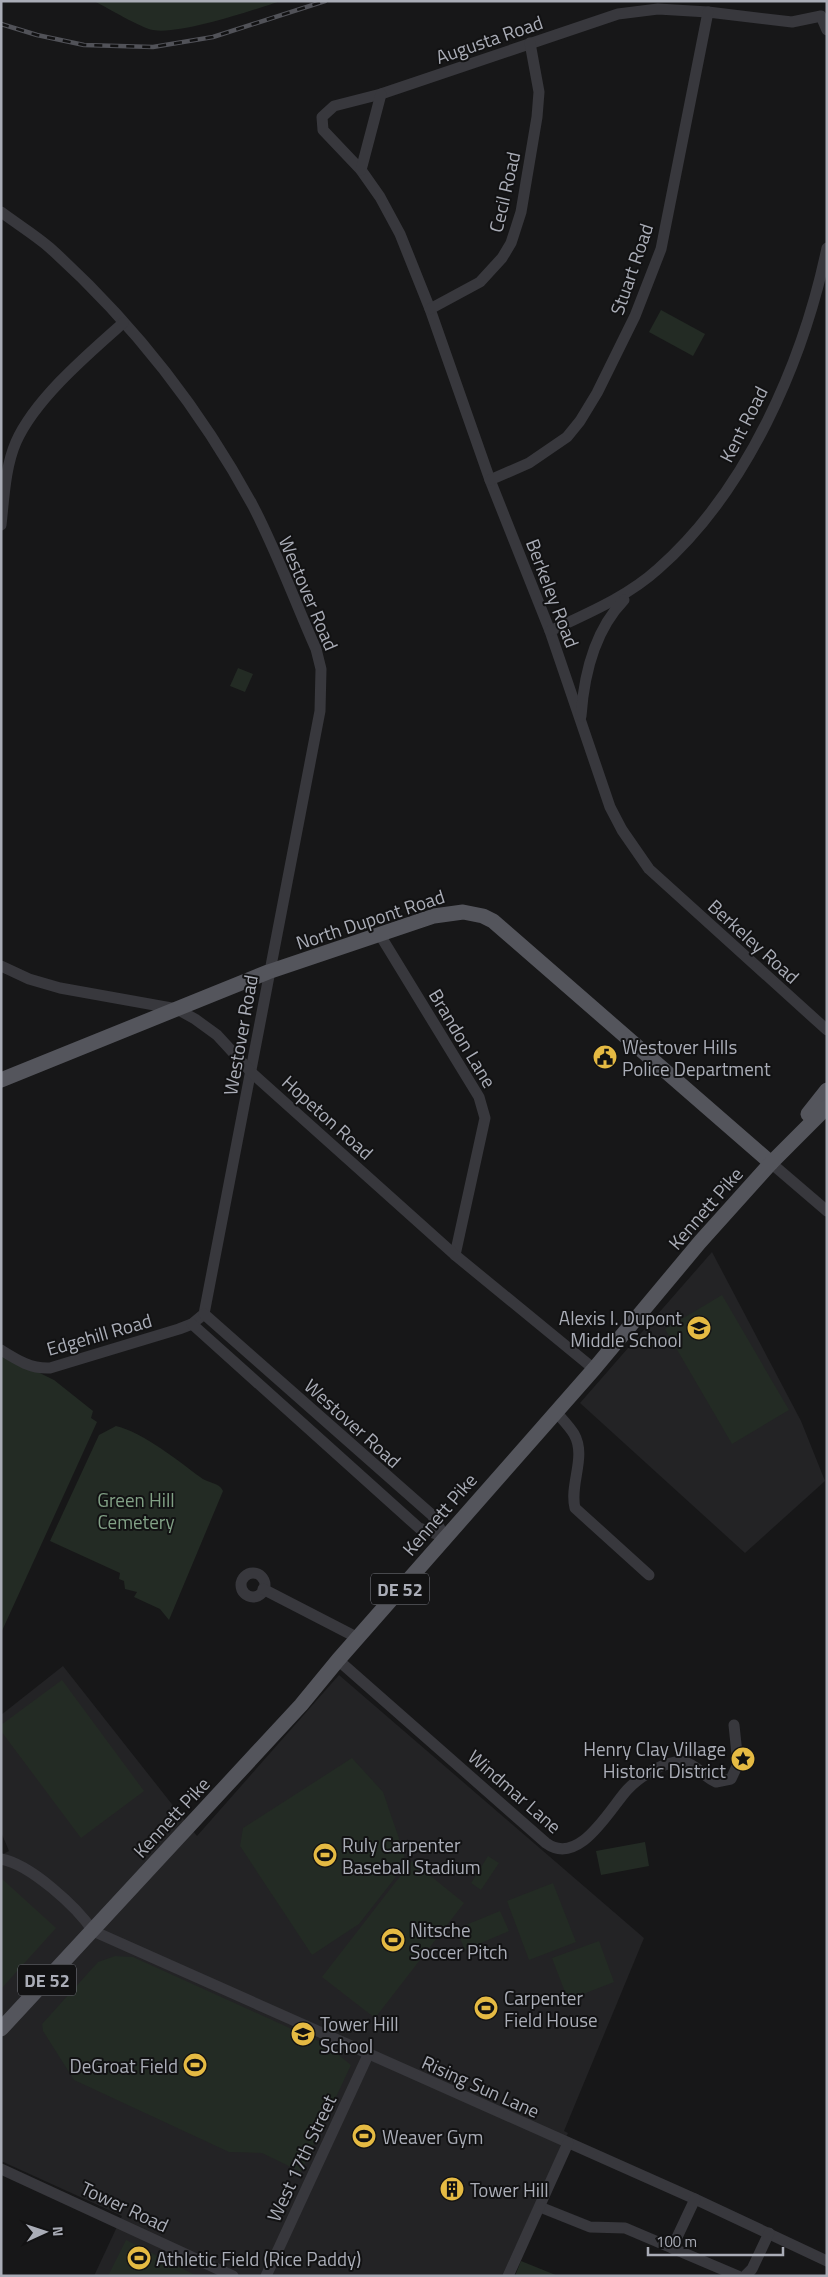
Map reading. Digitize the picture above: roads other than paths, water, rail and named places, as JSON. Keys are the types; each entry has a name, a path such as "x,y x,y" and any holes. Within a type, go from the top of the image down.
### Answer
{"main road":[{"name":"North Dupont Road","path":"1,1080 268,972 449,912 464,912 488,918 771,1163"},
{"name":"Kennett Pike","path":"771,1163 827,1090"},
{"name":"Kennett Pike","path":"93,1931 301,1705 445,1537 594,1369 700,1242 771,1163 827,1107"},
{"name":"DE 52","path":"1,2029 93,1931"}],"street":[{"name":"Augusta Road","path":"322,117 334,106 381,94 618,14 658,9 708,12 742,18 792,22 821,16 827,30"},
{"name":"Stuart Road","path":"490,480 530,464 567,437 580,421 597,393 635,316 661,249 708,12"},
{"name":"Cecil Road","path":"430,309 480,282 502,258 511,243 521,212 537,117 538,92 530,43"},
{"path":"361,170 381,94"},
{"name":"Berkeley Road","path":"322,117 323,130 361,170 380,197 400,234 430,309 490,480 550,631 610,807 622,830 649,869 827,1030"},
{"name":"Westover Road","path":"1,212 49,248 123,323 175,384 221,452 254,507 316,649 322,669 320,711 312,761 268,972 252,1073 204,1314 432,1515 445,1537"},
{"name":"Kent Road","path":"550,631 614,601 637,586 658,570 689,540 718,504 748,456 777,398 804,329 827,248"},
{"path":"1,525 5,490 15,444 22,431 77,364 123,323"},
{"name":"Kent Road","path":"581,722 584,682 601,631 614,610 637,586"},
{"name":"Brandon Lane","path":"380,935 479,1096 485,1118 455,1255"},
{"name":"Hopeton Road","path":"1,966 29,979 60,988 177,1009 217,1035 252,1073 455,1255 594,1369"},
{"path":"771,1163 827,1210"},
{"name":"Edgehill Road","path":"1,1350 23,1363 39,1369 50,1368 192,1324 204,1314"},
{"name":"Westover Road","path":"192,1324 419,1528 445,1537"},
{"path":"556,1412 573,1434 578,1445 573,1497 575,1508 649,1574"},
{"path":"264,1589 358,1638"},
{"name":"Windmar Lane","path":"338,1660 546,1844 558,1849 571,1847 585,1841 628,1789 649,1773 669,1764 689,1764 716,1782 731,1780 738,1764 734,1725"},
{"path":"1,1859 10,1861 30,1871 83,1916 93,1931"},
{"name":"Rising Sun Lane","path":"93,1931 694,2199 827,2261"},
{"name":"West 17th Street","path":"266,2276 368,2055"},
{"path":"508,2276 568,2143"},
{"name":"Tower Road","path":"1,2169 234,2276"},
{"path":"672,2248 694,2199"},
{"path":"540,2207 590,2227 621,2226 738,2276"},
{"path":"745,2276 752,2269 769,2233"}],"railway":[{"path":"1,24 37,35 84,45 153,47 213,37 325,1"}],"place":[{"name":"Westover Hills Police Department","path":"605,1057"},
{"name":"Alexis I. Dupont Middle School","path":"699,1328"},
{"name":"Henry Clay Village Historic District","path":"743,1759"},
{"name":"Ruly Carpenter Baseball Stadium","path":"325,1855"},
{"name":"Nitsche Soccer Pitch","path":"393,1940"},
{"name":"Carpenter Field House","path":"486,2008"},
{"name":"Tower Hill School","path":"303,2034"},
{"name":"DeGroat Field","path":"195,2065"},
{"name":"Weaver Gym","path":"364,2136"},
{"name":"Tower Hill","path":"452,2189"},
{"name":"Athletic Field (Rice Paddy)","path":"139,2258"}],"park label":[{"name":"Green Hill Cemetery","path":"136,1510"}]}
